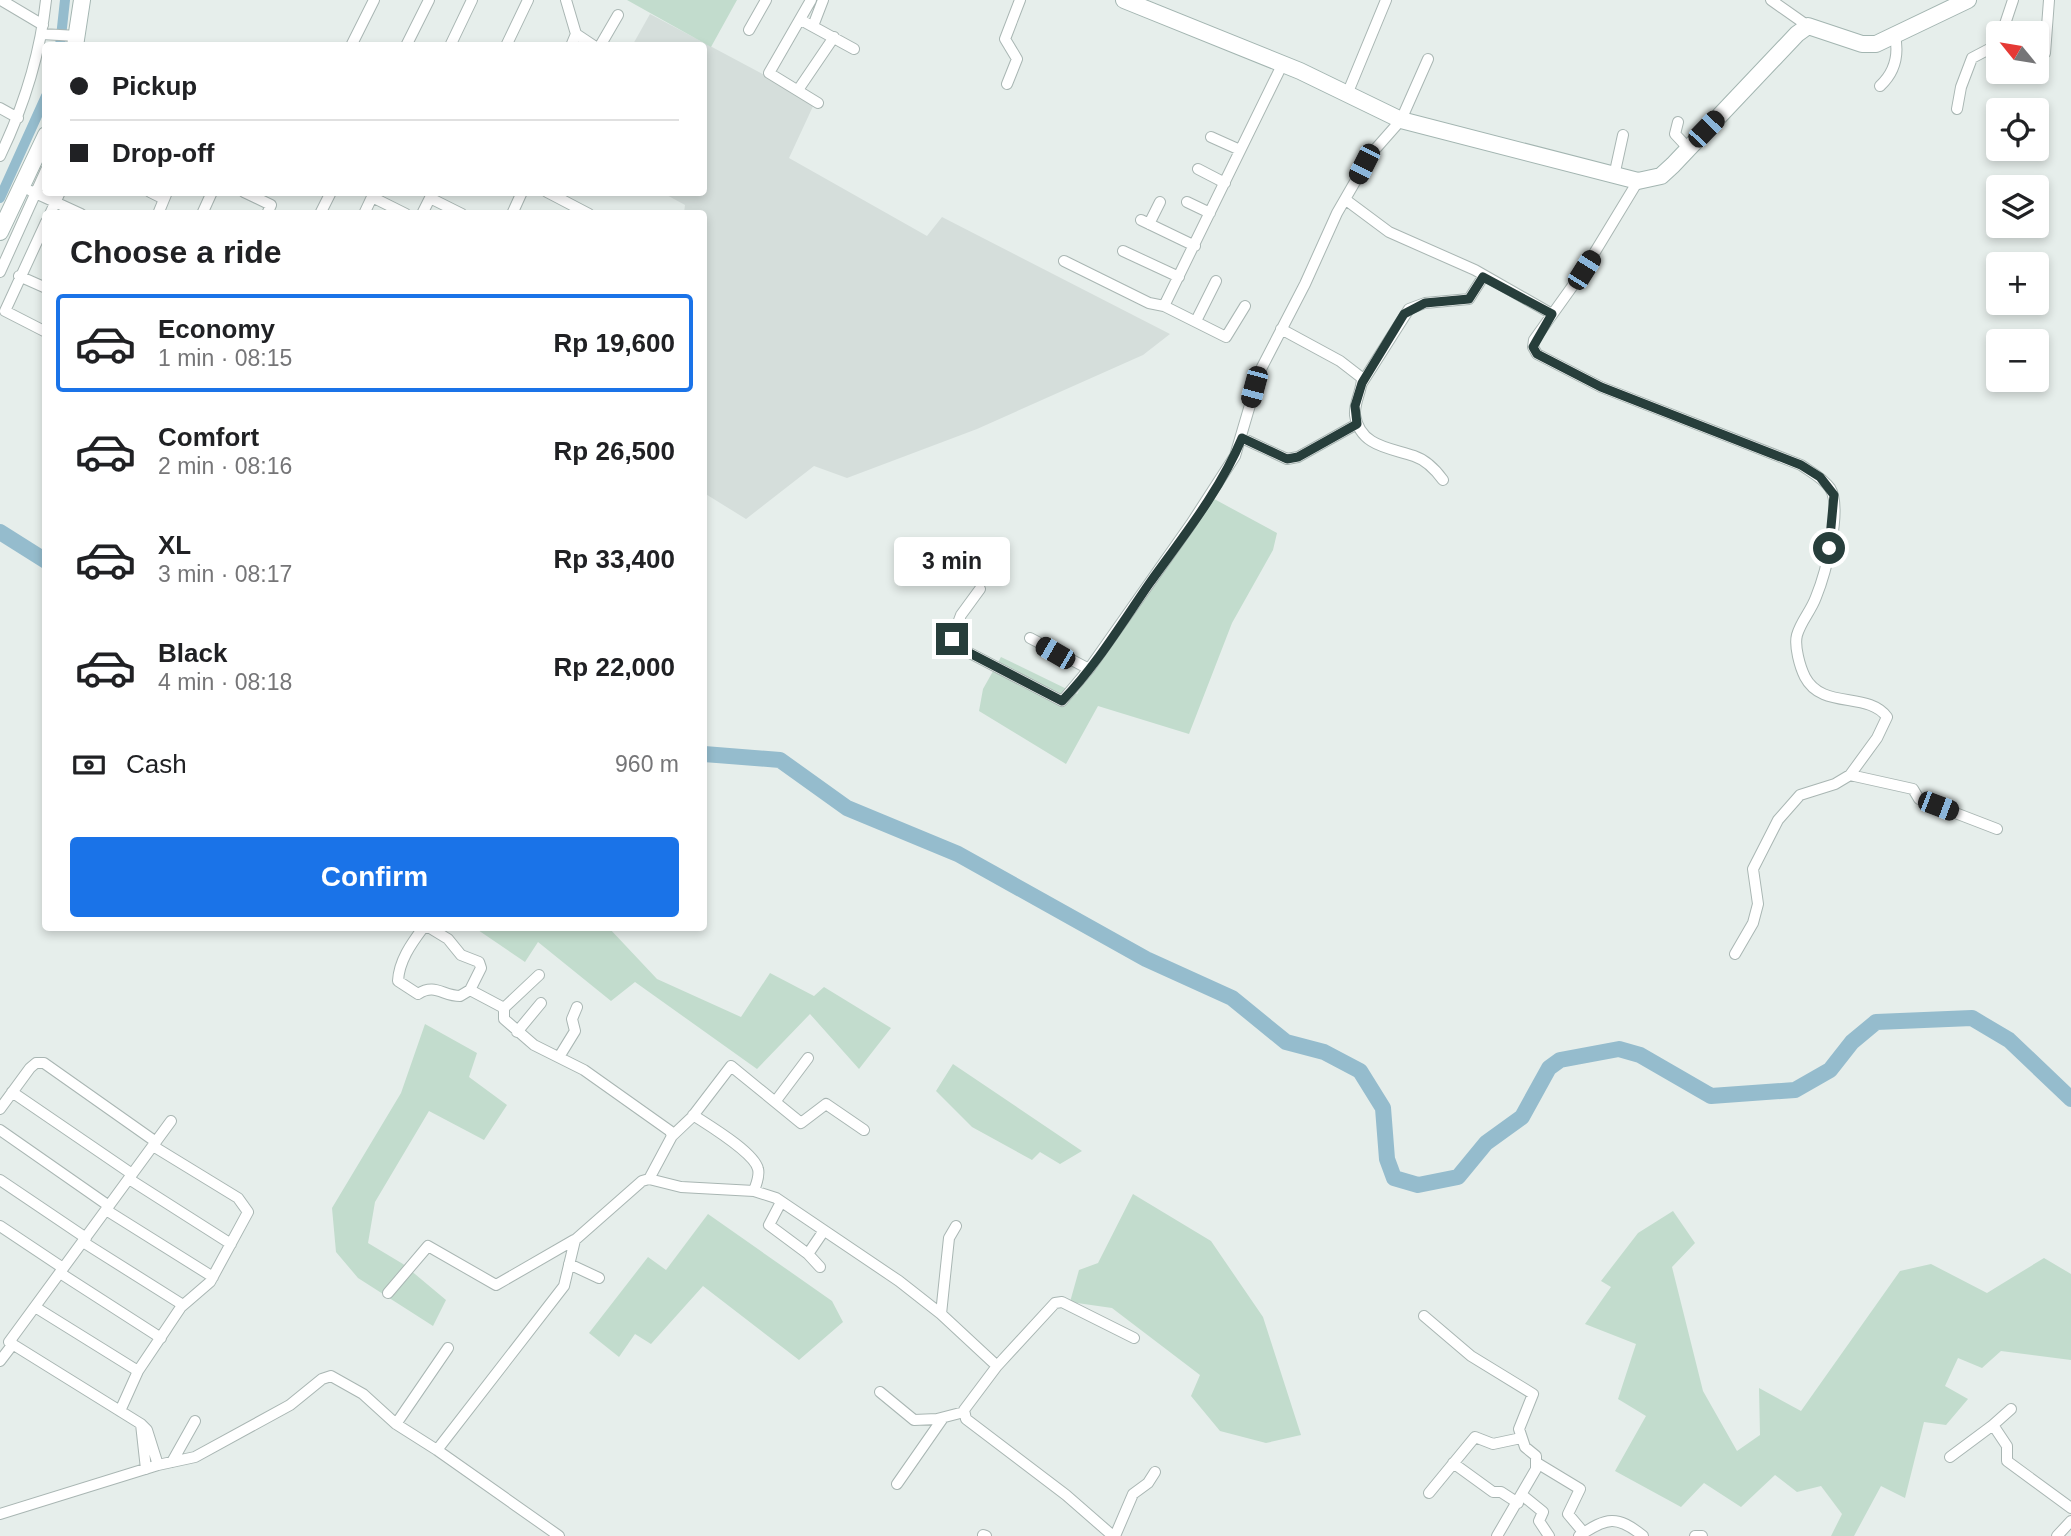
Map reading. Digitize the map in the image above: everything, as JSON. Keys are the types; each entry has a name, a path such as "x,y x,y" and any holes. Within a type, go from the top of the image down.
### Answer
{"street":[{"path":"1,0 45,31 74,39 82,0"},
{"path":"0,156 18,118 45,31 46,0"},
{"path":"353,42 374,0"},
{"path":"408,42 429,0"},
{"path":"452,42 472,0"},
{"path":"508,42 528,0"},
{"path":"566,0 576,34 573,42"},
{"path":"749,30 766,0"},
{"path":"811,0 769,73 818,103"},
{"path":"813,26 823,0"},
{"path":"1007,84 1017,59 1005,39 1020,0"},
{"path":"1124,0 1348,92 1401,120 1638,181 1661,176 1808,26"},
{"path":"1348,92 1387,0"},
{"path":"1771,0 1808,26 1867,45 1895,36 1969,0"},
{"path":"2005,21 2012,0"},
{"path":"2047,21 2049,0"},
{"path":"602,42 618,15"},
{"path":"801,20 854,49"},
{"path":"576,34 588,42"},
{"path":"1881,86 1894,65 1898,50 1895,36"},
{"path":"798,90 834,37"},
{"path":"1957,109 1961,87 1972,58 1986,51"},
{"path":"980,589 953,630 952,639 960,648 1062,701 1089,669 1192,524 1235,456 1260,370 1371,154 1401,120 1428,59"},
{"path":"1164,306 1283,64"},
{"path":"0,108 18,118"},
{"path":"1678,122 1675,134 1688,148"},
{"path":"1614,176 1623,135"},
{"path":"1211,137 1240,150"},
{"path":"0,272 35,189 42,155"},
{"path":"1198,169 1225,183"},
{"path":"1638,181 1534,340 1533,347 1537,354 1601,387 1801,465 1829,486 1834,495 1826,566 1816,598 1796,638 1804,675 1809,683 1839,700 1876,706 1887,717 1877,738 1850,775 1835,784 1800,796 1764,842 1753,869 1758,904 1753,923 1735,954"},
{"path":"0,232 35,189"},
{"path":"250,196 269,209"},
{"path":"373,196 399,210"},
{"path":"434,196 456,210"},
{"path":"555,196 581,210"},
{"path":"58,197 76,210"},
{"path":"58,197 85,210"},
{"path":"1346,200 1389,232 1552,314"},
{"path":"1160,202 1145,222 1195,246"},
{"path":"1187,202 1210,213"},
{"path":"42,238 19,276 5,308 6,314 42,330"},
{"path":"1123,251 1179,277"},
{"path":"1064,261 1149,303 1164,306 1228,337 1245,306"},
{"path":"19,276 42,286"},
{"path":"1443,480 1430,465 1419,458 1383,449 1366,436 1357,424 1355,406 1362,383 1409,309 1425,303 1469,299 1483,277"},
{"path":"1196,321 1216,281"},
{"path":"1281,329 1340,361 1358,374 1362,383"},
{"path":"1242,438 1287,459 1298,457 1357,424"},
{"path":"1030,638 1089,669"},
{"path":"1850,775 1913,789 1919,799 1997,829"},
{"path":"421,931 398,968 398,981 418,994 427,988 438,988 449,996 460,996 470,990 481,968 479,962 461,955 452,948 448,939 435,931"},
{"path":"539,975 504,1008 504,1019 548,1054 584,1070 662,1124 672,1136"},
{"path":"470,990 504,1008"},
{"path":"517,1032 541,1003"},
{"path":"559,1057 575,1031 572,1019 577,1007"},
{"path":"775,1102 808,1058"},
{"path":"0,1109 30,1068 36,1063 44,1063 154,1144 244,1203 248,1212 212,1277 183,1305 138,1371 120,1412"},
{"path":"649,1179 672,1136 693,1115 731,1066 801,1123 822,1105 832,1105 864,1130"},
{"path":"12,1092 231,1244"},
{"path":"693,1115 756,1164 759,1175 754,1191"},
{"path":"0,1361 7,1341 62,1271 171,1121"},
{"path":"0,1130 107,1208 212,1277"},
{"path":"388,1293 429,1246 496,1286 575,1240 642,1181 649,1179 681,1187 754,1191 781,1202 899,1281 941,1314 997,1366"},
{"path":"0,1181 183,1305"},
{"path":"781,1202 769,1225 808,1254 820,1267"},
{"path":"0,1226 161,1338"},
{"path":"941,1314 949,1238 956,1226"},
{"path":"808,1254 823,1232"},
{"path":"437,1450 564,1286 575,1240"},
{"path":"569,1264 599,1278"},
{"path":"880,1392 910,1419 943,1418 964,1412 997,1366 1055,1303 1062,1302 1134,1338"},
{"path":"35,1307 138,1371"},
{"path":"1424,1316 1471,1356 1533,1394 1520,1424 1521,1438 1528,1450 1536,1456 1537,1463 1520,1499 1497,1536"},
{"path":"7,1341 141,1424 146,1430 158,1465"},
{"path":"396,1424 447,1348"},
{"path":"0,1514 158,1465 195,1457 236,1437 290,1405 322,1379 331,1376 363,1394 396,1424 559,1536"},
{"path":"1950,1457 2011,1409"},
{"path":"964,1412 970,1423 1066,1495 1114,1536 1133,1494 1148,1483 1155,1472"},
{"path":"897,1484 943,1418"},
{"path":"172,1462 195,1421"},
{"path":"141,1424 146,1469"},
{"path":"1993,1425 2007,1446 2007,1461 2011,1466 2071,1508"},
{"path":"1429,1493 1475,1437 1493,1444 1521,1438"},
{"path":"1453,1463 1493,1492 1520,1499 1543,1511 1540,1525 1549,1536"},
{"path":"1537,1463 1580,1489 1568,1514 1582,1534 1608,1521 1626,1522 1643,1536"},
{"path":"2057,1536 2071,1521"},
{"path":"1695,1536 1702,1536"}],"shaded area":[{"path":"650,14 702,42 634,42"},
{"path":"707,44 815,102 789,158 927,236 942,217 1170,334 1143,355 977,429 847,478 814,466 746,519 707,495 707,210 684,210 685,205 668,196 707,196"}],"green space":[{"path":"627,0 737,0 711,47 707,42 702,42"},
{"path":"1205,494 1277,533 1273,550 1232,623 1189,734 1098,706 1066,764 979,711 983,689 1001,657 1077,694 1139,590"},
{"path":"479,931 612,931 657,979 741,1017 770,973 814,996 824,987 891,1028 859,1069 810,1014 757,1069 635,982 611,1001 538,942 525,962"},
{"path":"425,1024 477,1053 469,1077 507,1105 484,1140 429,1111 375,1202 368,1243 403,1264 446,1300 433,1326 358,1278 336,1252 332,1208 401,1093"},
{"path":"953,1064 1082,1151 1060,1164 1040,1152 1032,1160 972,1127 936,1091"},
{"path":"1133,1194 1211,1241 1263,1317 1301,1435 1266,1443 1220,1431 1191,1396 1200,1375 1112,1308 1070,1302 1079,1270 1098,1263"},
{"path":"1673,1211 1695,1243 1672,1267 1703,1391 1737,1451 1760,1435 1759,1388 1801,1411 1900,1271 1931,1264 1987,1293 2044,1258 2071,1274 2071,1360 2001,1351 1982,1368 1958,1358 1945,1386 1968,1399 1946,1425 1924,1422 1905,1498 1881,1486 1854,1536 1831,1536 1842,1514 1821,1486 1797,1492 1775,1475 1741,1507 1704,1483 1681,1507 1615,1471 1646,1416 1618,1399 1636,1344 1585,1324 1611,1287 1601,1281 1638,1233"},
{"path":"708,1214 832,1301 843,1322 799,1360 703,1286 651,1344 635,1334 619,1357 589,1333 648,1257 666,1270"}],"waterway":[{"path":"60,42 65,0"},
{"path":"0,198 42,105"},
{"path":"0,532 42,558"},
{"path":"707,754 780,760 847,808 958,854 1146,959 1232,998 1286,1042 1324,1052 1360,1071 1383,1108 1387,1159 1394,1178 1418,1185 1458,1177 1486,1143 1522,1117 1549,1068 1560,1060 1619,1049 1640,1055 1711,1096 1795,1090 1830,1070 1852,1042 1876,1022 1972,1018 2009,1040 2071,1099"}],"route":[{"path":"952,639 960,648 1062,701 1098,657 1192,524 1235,456 1242,438 1287,459 1298,457 1357,424 1355,406 1362,383 1404,314 1409,309 1425,303 1469,299 1483,277 1552,314 1534,340 1533,347 1537,354 1601,387 1801,465 1820,477 1834,495 1833,530 1829,548"}]}
